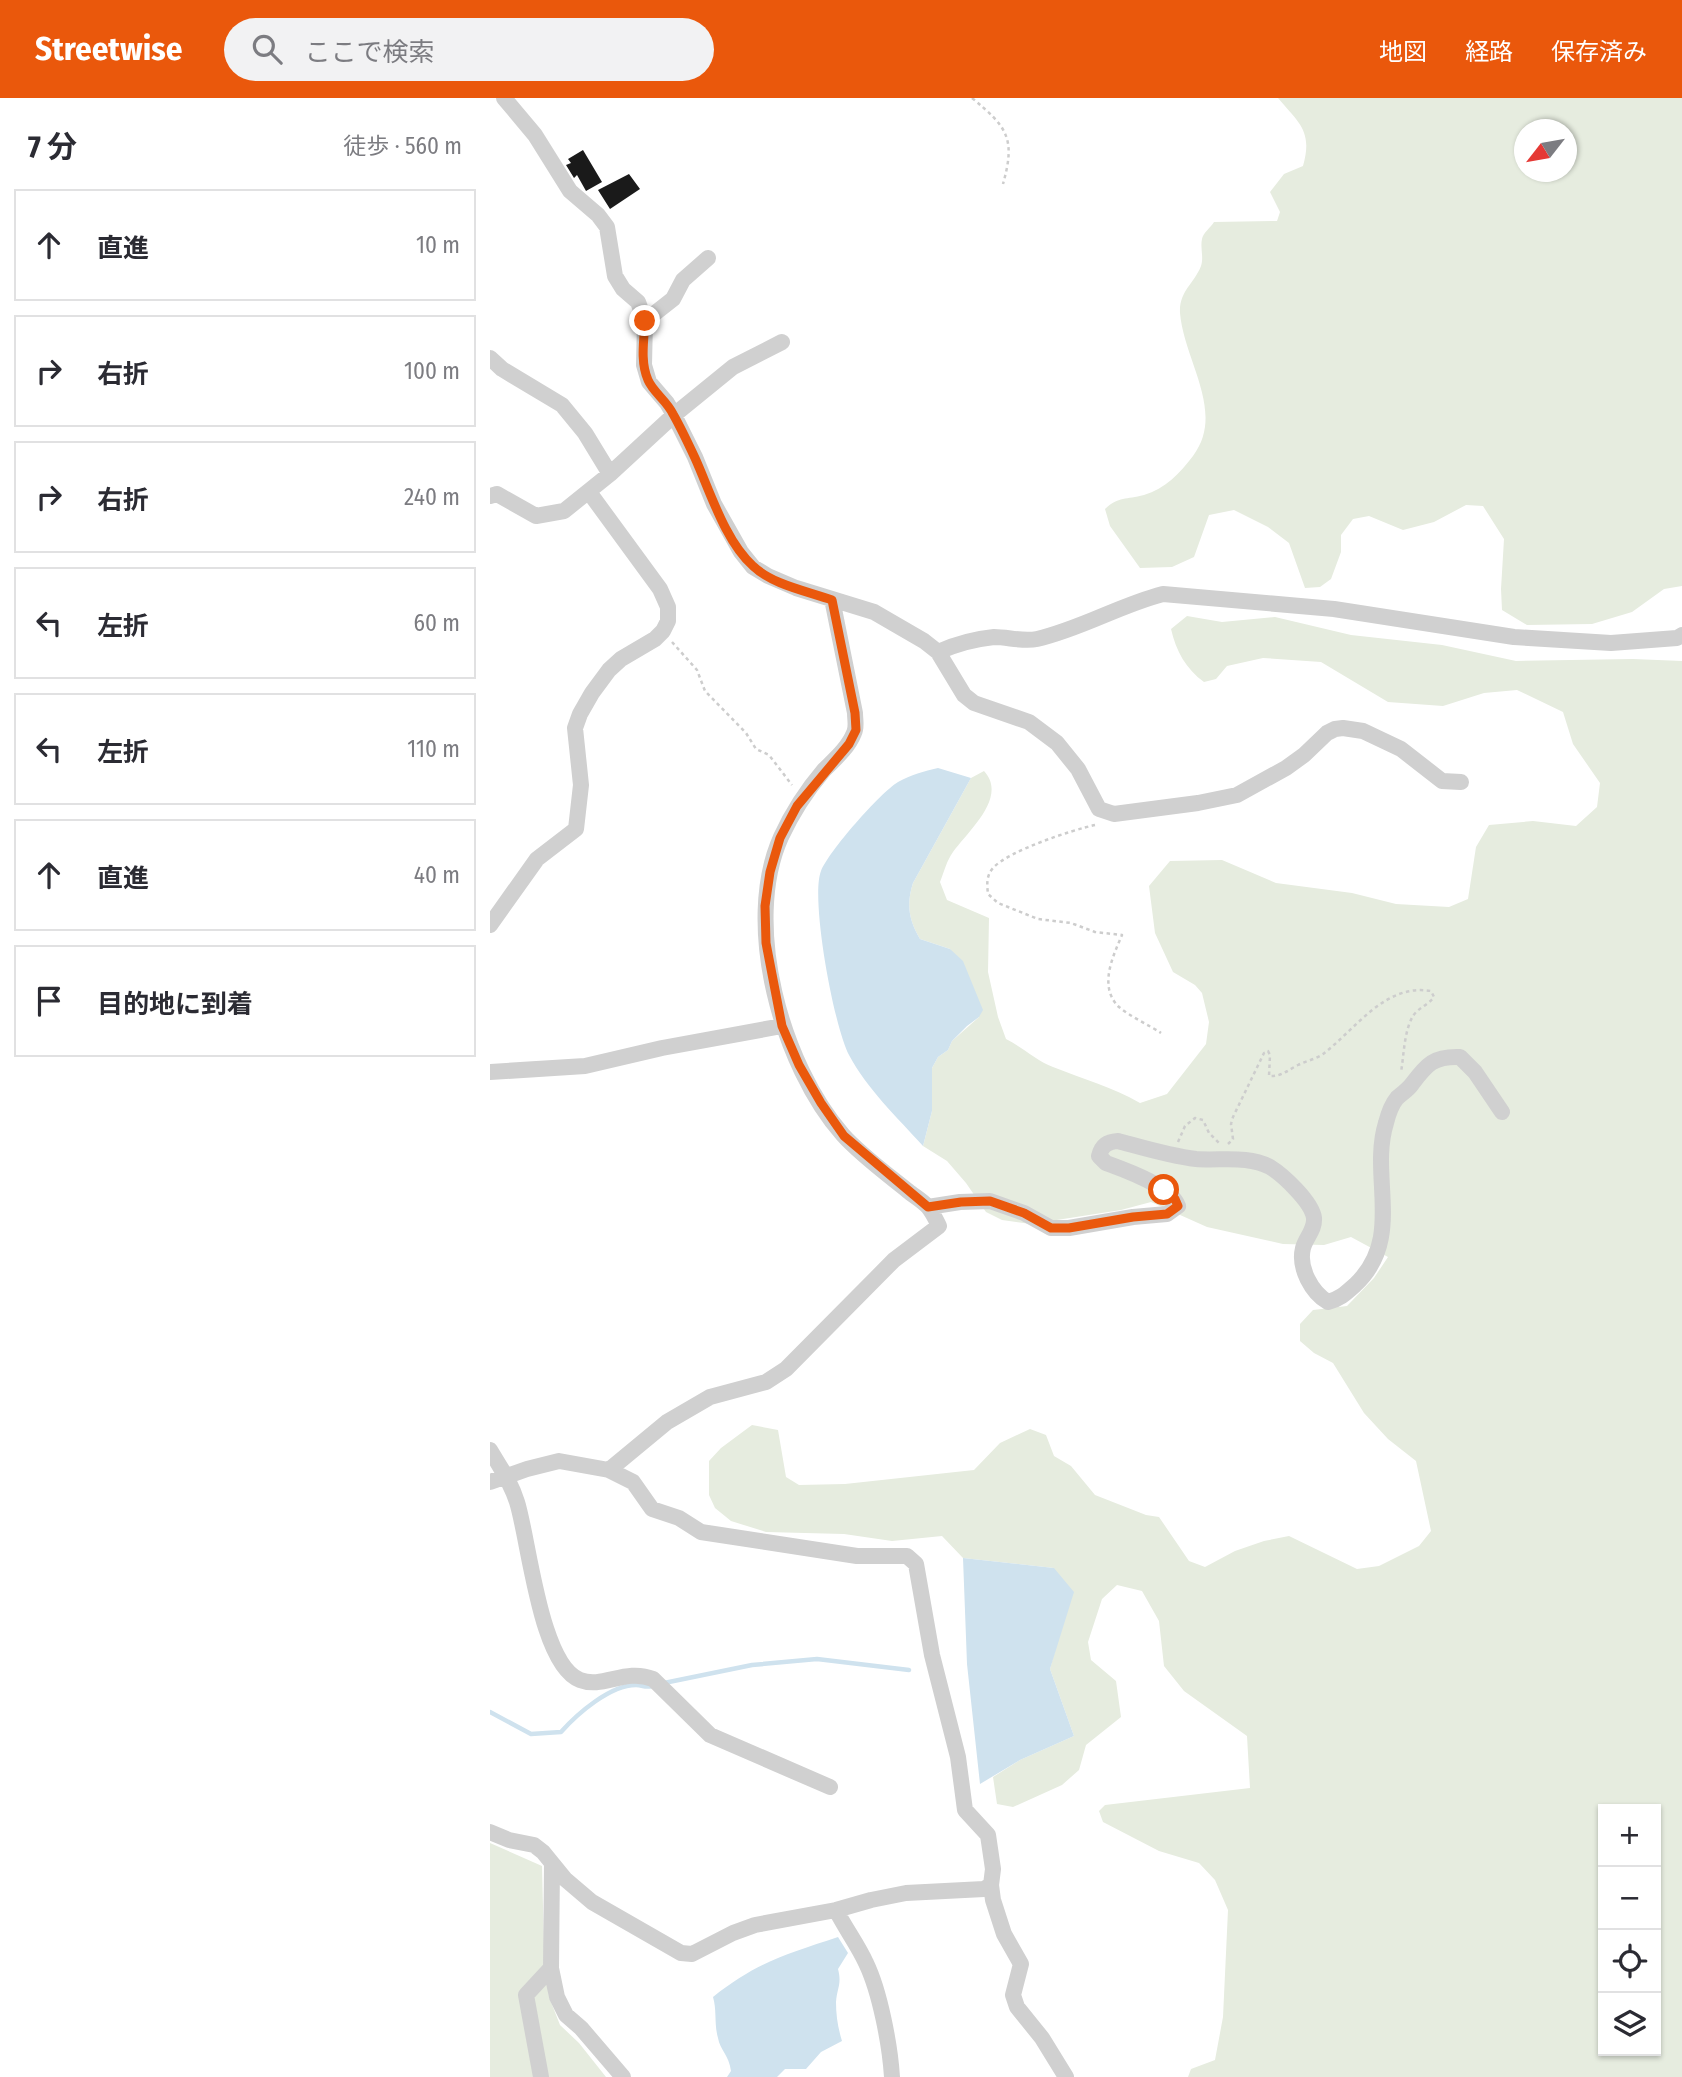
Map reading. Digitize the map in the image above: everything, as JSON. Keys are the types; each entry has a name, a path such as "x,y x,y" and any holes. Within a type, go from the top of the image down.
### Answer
{"street":[{"path":"504,98 535,135 570,191 598,215 607,227 615,276 623,289 638,302 645,321 643,365 649,382 674,415 714,504 741,552 753,567 768,576 832,600 874,612 925,641 938,652 964,695 974,704 1029,722 1057,743 1078,769 1093,802 1106,813 1198,803 1246,792 1294,762 1327,733 1343,728 1363,731 1401,749 1442,781 1461,782"},
{"path":"645,321 673,299 683,280 708,258"},
{"path":"490,496 497,494 536,516 564,511 733,367 782,342"},
{"path":"490,358 502,369 562,405 585,433 610,474"},
{"path":"490,925 537,859 576,829 581,785 575,727 592,693 621,659 655,639 668,621 665,598 589,492"},
{"path":"938,652 959,643 995,637 1034,640 1082,626 1143,599 1163,594 1334,609 1514,637 1611,643 1677,638 1682,635"},
{"path":"609,1470 667,1422 710,1397 766,1382 786,1369 894,1260 939,1226 928,1207 844,1136 821,1103 799,1065 782,1026 766,943 765,906 770,872 780,838 803,798 849,744 856,730 855,713 832,600"},
{"path":"490,1072 585,1066 662,1048 782,1026"},
{"path":"928,1207 990,1201 1024,1213 1051,1228 1069,1228 1167,1214 1178,1206 1175,1199 1164,1190 1106,1163 1099,1156 1101,1148 1108,1142 1118,1141 1176,1156 1258,1161 1271,1167 1311,1206 1314,1226 1303,1248 1304,1262 1309,1284 1318,1296 1328,1302 1338,1300 1355,1285 1374,1260 1385,1210 1382,1143 1386,1122 1395,1100 1409,1088 1424,1066 1443,1056 1460,1057 1475,1072 1502,1112"},
{"path":"490,1450 506,1475 517,1500 542,1619 550,1641 569,1672 579,1680 592,1682 642,1674 658,1683 710,1735 830,1787"},
{"path":"490,1482 559,1461 609,1470 633,1482 652,1509 679,1518 701,1532 857,1556 907,1556 916,1563 932,1655 958,1757 965,1810 988,1835 993,1869 993,1900 1004,1934 1021,1965 1013,1995 1017,2007 1042,2038 1066,2077"},
{"path":"490,1832 509,1840 534,1844 592,1902 681,1953 692,1954 755,1925 836,1910 906,1893 984,1889 991,1885"},
{"path":"552,1864 551,1968 557,1997 566,2015 581,2028 623,2077"},
{"path":"836,1910 873,1980 892,2077"},
{"path":"541,2077 526,1995 551,1968"}],"path":[{"path":"972,98 992,113 1009,143 1011,158 1003,184"},
{"path":"663,631 697,670 705,691 757,748 769,755 803,798"},
{"path":"1106,813 1099,824 1062,834 1004,858 991,870 986,882 988,894 998,903 1038,919 1071,923 1095,932 1122,935 1108,973 1110,990 1118,1006 1161,1033"},
{"path":"1176,1156 1178,1138 1185,1126 1195,1118 1203,1120 1209,1133 1220,1144 1228,1144 1233,1139 1233,1116 1264,1053 1268,1051 1270,1055 1269,1076 1278,1076 1321,1055 1363,1018 1402,992 1417,989 1431,991 1434,997 1429,1004 1418,1010 1409,1026 1395,1100"}],"shaded area":[{"path":"1278,98 1682,98 1682,586 1664,589 1632,612 1592,624 1527,625 1502,610 1504,539 1483,506 1466,505 1434,522 1403,530 1369,516 1353,519 1341,535 1341,552 1331,579 1320,587 1305,588 1289,543 1268,527 1234,510 1209,515 1194,557 1172,567 1140,568 1110,526 1105,509 1119,500 1144,495 1165,485 1193,456 1202,439 1204,404 1183,331 1180,305 1184,293 1201,266 1202,239 1214,222 1277,221 1280,212 1270,192 1284,174 1303,166 1306,154 1305,136 1298,121"},
{"path":"1187,616 1222,622 1275,617 1351,635 1442,645 1516,661 1682,661 1682,2077 1188,2077 1191,2069 1215,2060 1223,2017 1228,1910 1215,1880 1199,1863 1159,1851 1103,1822 1099,1811 1105,1805 1250,1788 1247,1736 1184,1691 1164,1666 1159,1621 1142,1591 1117,1585 1102,1599 1088,1642 1091,1660 1116,1681 1121,1717 1086,1745 1079,1770 1062,1785 1013,1807 997,1804 993,1777 1020,1760 1074,1736 1050,1669 1060,1632 1054,1568 963,1558 942,1536 892,1541 844,1534 766,1532 731,1521 715,1508 709,1495 709,1461 721,1448 752,1425 778,1430 786,1477 799,1485 845,1484 974,1470 1000,1443 1030,1429 1046,1435 1054,1456 1071,1466 1095,1495 1146,1515 1159,1517 1189,1561 1205,1567 1235,1551 1289,1536 1357,1569 1379,1566 1419,1546 1431,1531 1416,1461 1388,1439 1364,1413 1333,1363 1314,1353 1300,1341 1300,1324 1313,1310 1347,1306 1374,1278 1388,1257 1351,1237 1324,1245 1283,1244 1207,1227 1151,1202 1121,1210 1031,1224 1002,1220 986,1212 947,1161 923,1146 932,1111 932,1068 938,1057 948,1050 952,1041 979,1017 950,949 920,939 911,919 910,898 913,883 971,778 984,771 992,792 989,802 984,813 951,855 940,882 947,900 989,918 988,972 1006,1039 1047,1064 1140,1103 1167,1094 1206,1044 1209,1022 1202,993 1195,985 1173,972 1155,933 1149,886 1170,861 1222,860 1276,883 1352,893 1396,904 1449,907 1468,899 1476,847 1489,825 1533,821 1576,826 1597,807 1600,783 1573,744 1563,712 1517,690 1484,693 1443,706 1388,702 1321,662 1263,658 1227,666 1216,679 1204,682 1192,671 1176,645 1171,629"},
{"path":"490,1843 542,1866 544,1948 549,1997 560,2025 579,2043 606,2077 490,2077"}],"water":[{"path":"938,768 971,778 913,883 910,912 920,939 950,949 963,961 983,1010 979,1017 952,1041 948,1050 938,1057 932,1068 932,1111 923,1146 864,1079 849,1055 837,1018 825,963 818,886 821,871 834,850 890,788 918,773"},
{"path":"963,1558 1054,1568 1074,1592 1050,1669 1074,1736 1020,1760 980,1784 967,1664"},
{"path":"838,1937 848,1953 838,1969 836,2007 842,2041 821,2052 806,2069 785,2069 777,2077 727,2077 731,2071 718,2038 713,1997 758,1967"}],"building":[{"path":"583,150 602,182 586,191 577,175 574,178 566,165 571,163 568,159"},
{"path":"629,174 640,189 610,209 598,190"}],"waterway":[{"path":"664,1683 752,1665 817,1659 909,1670"},
{"path":"490,1712 531,1734 561,1732 585,1709 605,1695 626,1686 652,1686"}],"route":[{"path":"645,321 643,365 649,382 674,415 714,504 741,552 753,567 768,576 832,600 855,713 856,730 849,744 797,806 780,838 770,872 765,906 766,943 782,1026 799,1065 821,1103 844,1136 928,1207 990,1201 1024,1213 1051,1228 1069,1228 1167,1214 1178,1206 1175,1199 1164,1190"}]}
